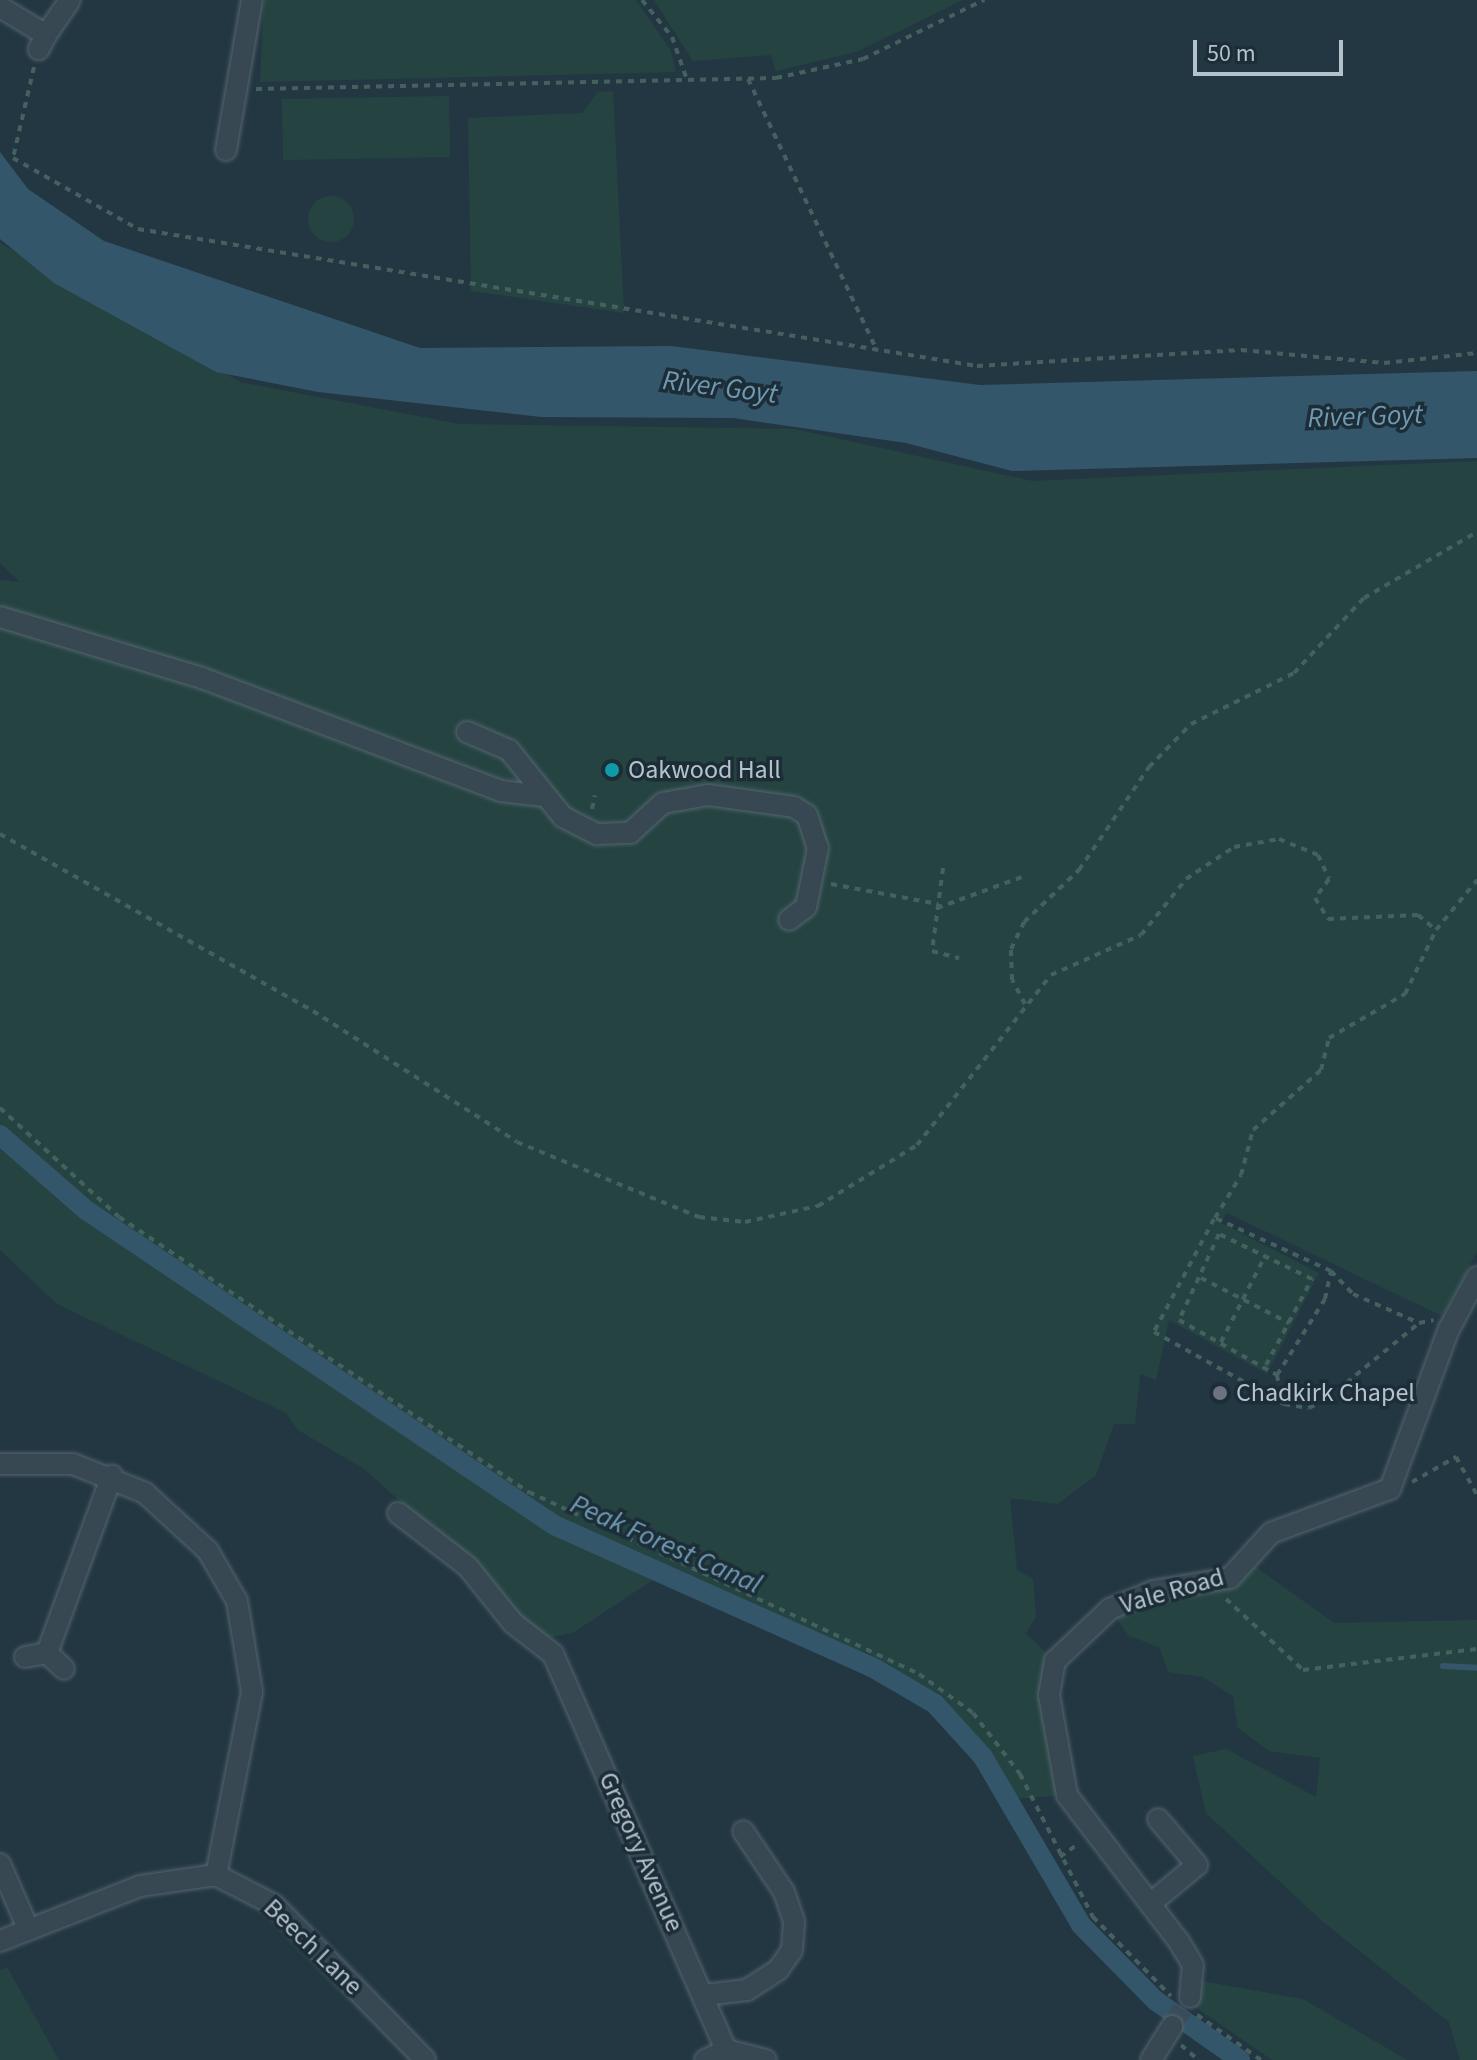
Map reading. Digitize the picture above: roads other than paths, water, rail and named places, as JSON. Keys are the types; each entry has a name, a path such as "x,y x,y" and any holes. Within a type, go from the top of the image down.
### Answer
{"street":[{"path":"0,7 42,42 70,0"},
{"path":"226,150 252,0"},
{"path":"0,617 202,678 501,791 543,796"},
{"path":"467,732 509,750 543,796 582,829 615,836 643,825 663,803 695,797 794,807 814,828 813,881 806,907 789,920"},
{"name":"Vale Road","path":"1184,2002 1193,1965 1150,1904 1091,1835 1067,1795 1053,1750 1049,1695 1055,1661 1110,1609 1153,1591 1230,1578 1271,1533 1390,1489 1449,1329 1477,1277"},
{"path":"0,1464 53,1461 112,1475 174,1514 208,1551 247,1633 252,1692 216,1875 140,1886 27,1926 0,1941"},
{"path":"47,1653 112,1475"},
{"name":"Gregory Avenue","path":"398,1513 468,1567 513,1623 553,1654 705,1995 726,2050"},
{"path":"25,1657 47,1653"},
{"path":"47,1653 64,1669"},
{"path":"1150,1904 1197,1865 1158,1819"},
{"path":"705,1995 747,1990 778,1970 792,1950 794,1921 784,1892 743,1831"},
{"path":"0,1864 27,1926"},
{"name":"Beech Lane","path":"216,1875 274,1905 425,2060"},
{"path":"1151,2060 1172,2026"},
{"path":"705,2060 726,2050 766,2060"}],"water":[{"name":"River Goyt","path":"0,152 28,189 104,241 420,348 671,346 980,385 1477,371 1477,458 1012,471 906,443 733,418 541,417 318,392 216,372 54,283 0,239"}],"waterway":[{"name":"Peak Forest Canal","path":"0,1135 86,1210 554,1525 872,1667 935,1704 983,1757 1081,1925 1156,2001 1240,2060"},
{"path":"1443,1666 1477,1668"}],"tunnel":[{"path":"1172,2026 1190,1997"}],"place":[{"name":"Oakwood Hall","path":"612,770"},
{"name":"Chadkirk Chapel","path":"1220,1393"}]}
